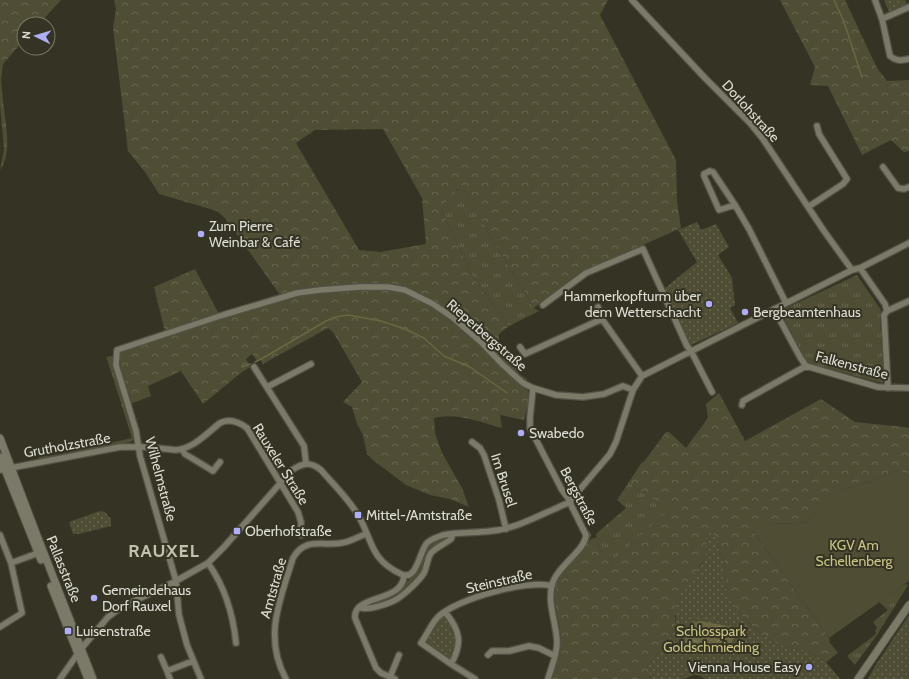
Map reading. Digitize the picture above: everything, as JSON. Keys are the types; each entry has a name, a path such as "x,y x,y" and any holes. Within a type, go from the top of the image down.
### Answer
{"main road":[{"path":"0,438 5,469"},
{"path":"0,457 5,469"},
{"name":"Pallasstraße","path":"5,469 80,652 93,679"},
{"path":"860,678 909,605"},
{"name":"Pallasstraße","path":"80,652 88,679"}],"street":[{"name":"Dorlohstraße","path":"632,0 705,78 750,123 763,139 852,270"},
{"path":"875,0 882,19 890,56 894,60 900,61 909,59"},
{"path":"882,19 909,7"},
{"path":"808,207 843,184 847,178 819,134 817,126"},
{"path":"883,167 898,188 904,189 909,187"},
{"path":"735,205 719,210 704,174 710,171 713,172 735,205 749,229 786,303"},
{"path":"60,679 102,624 114,612 176,581 208,562 225,546 292,470 299,466 306,463 315,465 321,470 358,515 375,553 388,566 404,576 409,575 416,569 421,551 427,542 442,535 491,532 506,529 538,517 565,505 570,501 610,454 616,442 633,390 642,376 852,270 860,268 909,243"},
{"path":"543,305 586,273 643,249 687,346 712,392"},
{"path":"860,268 885,304 887,311"},
{"name":"Rieperbergstraße","path":"117,350 297,293 336,289 388,287 405,290 433,304 446,313 482,343 503,365 533,391 573,397 588,397 604,394 622,386 633,390"},
{"path":"888,388 884,315 887,311 909,301"},
{"path":"598,307 602,319 642,376"},
{"name":"Falkenstraße","path":"774,309 806,366 878,387 909,388"},
{"path":"520,347 525,354 602,319"},
{"name":"Wilhelmstraße","path":"117,350 116,365 136,431 138,447 176,581 179,615 200,679"},
{"path":"267,387 311,364"},
{"path":"742,405 743,401 806,366"},
{"path":"254,367 304,446 306,463"},
{"name":"Bergstraße","path":"533,391 530,428 562,490 570,501 585,532 586,538 584,543 559,571 552,586 551,603 558,643 548,679"},
{"name":"Rauxeler Straße","path":"138,447 176,450 182,449 195,444 224,421 241,423 247,428 298,512 301,522 301,535"},
{"name":"Im Brusel","path":"472,442 480,448 484,455 499,500 506,529"},
{"name":"Grutholzstraße","path":"5,469 120,447 138,447"},
{"path":"182,449 185,454 213,471 220,462"},
{"name":"Amtstraße","path":"286,679 277,658 274,646 274,622 293,558 299,549 308,544 346,542 366,534"},
{"path":"359,606 363,609 397,600 418,581 424,573 431,554 435,549 451,539 453,534"},
{"path":"0,535 11,563 22,613 0,627"},
{"path":"11,563 40,552"},
{"path":"208,562 217,576 227,597 233,619 236,643"},
{"path":"399,654 392,678 381,674 376,668 355,618 355,612 359,606 394,591 402,582 404,576"},
{"name":"Steinstraße","path":"451,664 422,643 438,617 444,612 469,599 504,589 539,583 552,586"},
{"path":"444,612 455,626 458,635 456,652 451,664 475,679"},
{"path":"488,655 492,651 509,650 529,646 539,648 555,656"},
{"path":"161,658 170,679"},
{"path":"167,671 193,661"}],"green space":[{"path":"0,0 61,0 46,16 16,16 16,49 3,64 1,80 3,101 0,101"},
{"path":"114,0 608,0 600,15 676,160 677,201 681,228 578,274 534,308 489,234 467,192 458,189 444,204 442,211 474,279 509,326 499,334 499,340 519,374 527,379 526,386 529,394 528,411 526,411 524,420 500,415 502,428 460,417 443,416 434,418 435,433 442,453 462,488 469,507 450,499 430,495 406,485 367,454 363,435 357,424 352,407 343,402 362,382 333,332 328,328 263,364 260,359 257,361 252,354 246,359 250,367 203,404 181,371 148,386 151,396 130,404 119,360 120,352 166,336 154,287 195,269 221,318 280,295 226,219 217,211 159,194 145,172 128,151 113,28 116,9","holes":["383,129 422,198 426,244 380,252 359,250 296,143 315,130"]},
{"path":"780,0 845,0 877,68 887,81 909,80 909,151 904,152 891,140 862,155 828,86 810,85 815,67"},
{"path":"884,0 905,0 907,5 889,12"},
{"path":"3,100 7,146 4,163 0,170 4,149 0,105 0,101"},
{"path":"458,189 467,192 472,199 489,234 534,308 539,311 509,326 474,279 442,211 444,204"},
{"path":"697,222 701,230 716,224 729,247 718,255 732,278 735,305 730,308 738,323 689,346 665,288 697,262 678,230"},
{"path":"857,275 881,310 880,319 884,380 882,383 810,364 805,359 780,311"},
{"path":"113,356 135,437 131,442 39,459 39,457 61,454 132,438 106,357"},
{"path":"719,393 745,441 821,399 855,422 909,428 909,474 894,471 872,481 838,491 818,509 810,520 801,524 767,523 753,531 838,653 826,662 804,650 779,645 757,631 742,616 727,595 724,562 719,549 718,538 707,545 706,558 700,565 675,616 675,626 672,635 649,665 649,675 651,679 552,679 561,645 555,604 556,589 559,581 568,566 591,539 598,537 599,549 612,561 670,509 640,491 629,482 642,462 643,463 666,432 669,432 686,448 708,418 706,404"},
{"name":"KGV Am Schellenberg","path":"894,471 909,474 909,581 829,638 753,531 754,528 767,523 801,524 810,520 826,497 838,491 872,481"},
{"path":"629,482 640,491 671,509 612,561 599,549 596,534 626,508 617,500"},
{"path":"100,511 105,512 111,519 111,526 79,534 73,534 69,522"},
{"name":"Schlosspark Goldschmieding","path":"707,529 718,538 719,549 724,562 727,595 742,616 757,631 779,645 804,650 826,662 840,679 705,679 696,675 684,679 651,679 648,670 649,665 672,635 675,626 677,602 683,589 706,558"},
{"path":"590,531 591,535 589,542 554,597 555,613 560,632 561,646 551,679 560,647 553,607 553,595 563,569 587,543 588,532"},
{"path":"449,536 450,537 433,549 422,574 398,597 364,607 365,605 403,586 419,569 429,543"},
{"path":"905,584 908,585 877,635 855,665 847,656 876,634 875,631 877,628 873,622 888,610 879,602"},
{"path":"909,615 909,679 868,679 875,666"},
{"path":"443,617 446,617 454,626 457,644 451,660 426,641 437,623"}],"water":[{"path":"700,621 727,626 734,630 733,640 727,650 721,653 710,651 687,652 685,644 686,633 692,624"}],"waterway":[{"path":"834,0 844,22 862,77"},
{"path":"255,362 326,321 335,317 348,315 381,321 405,329 424,338 444,356 470,367 507,393"},
{"path":"242,367 250,364"}],"place":[{"name":"Zum Pierre Weinbar & Café","path":"201,234"},
{"name":"Hammerkopfturm über dem Wetterschacht","path":"709,304"},
{"name":"Bergbeamtenhaus","path":"745,312"},
{"name":"Swabedo","path":"521,433"},
{"name":"Mittel-/Amtstraße","path":"358,515"},
{"name":"Oberhofstraße","path":"237,531"},
{"name":"Gemeindehaus Dorf Rauxel","path":"94,598"},
{"name":"Luisenstraße","path":"68,631"},
{"name":"Vienna House Easy","path":"809,667"}],"district":[{"name":"RAUXEL","path":"164,551"}]}
